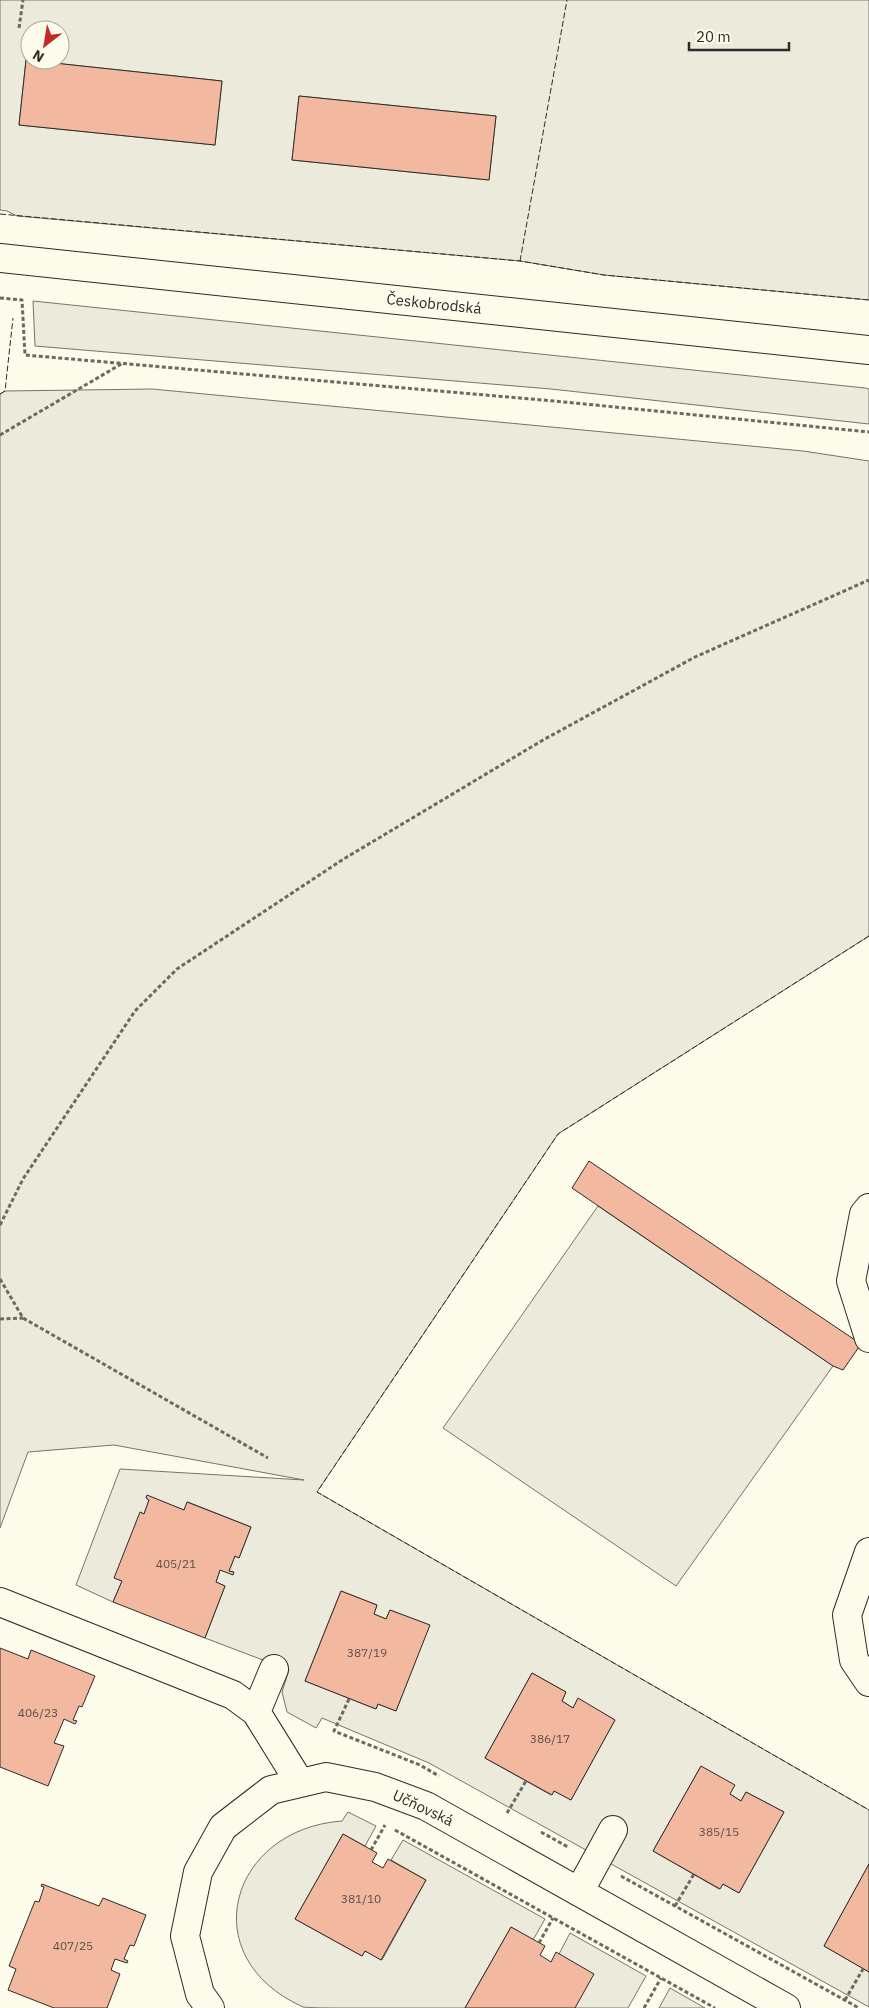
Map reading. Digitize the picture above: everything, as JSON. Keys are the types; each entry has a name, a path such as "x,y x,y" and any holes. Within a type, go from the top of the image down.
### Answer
{"main road":[{"name":"Českobrodská","path":"0,258 869,350"},
{"path":"869,1208 864,1214 851,1281 869,1338"},
{"path":"869,1552 847,1615 854,1660 869,1682"},
{"path":"0,1602 234,1695 256,1712 300,1783"},
{"path":"256,1712 274,1669"},
{"name":"Učňovská","path":"210,2008 200,1994 186,1936 198,1872 223,1827 270,1790 326,1777 375,1787 426,1806 786,2008"},
{"path":"579,1892 613,1830"}],"path":[{"path":"19,28 24,0"},
{"path":"0,298 22,300 25,355 123,362 869,432"},
{"path":"0,435 123,362"},
{"path":"0,1225 23,1179 135,1011 177,970 342,860 543,740 695,657 869,580"},
{"path":"0,1279 23,1318 268,1458"},
{"path":"0,1319 23,1318"},
{"path":"507,1813 526,1781"},
{"path":"379,1821 715,2008"},
{"path":"371,1850 385,1825"},
{"path":"618,1874 859,2008"},
{"path":"675,1906 694,1874"},
{"path":"539,1943 553,1918"},
{"path":"845,2000 863,1968"},
{"path":"644,2008 661,1978"}],"shaded area":[{"path":"0,0 869,0 869,300 604,275 520,261 17,216 0,210","holes":["20,20 70,20 70,65 222,81 215,145 19,125 25,70 20,70","299,96 496,116 489,180 292,160"]},
{"path":"33,301 865,388 869,389 869,424 551,389 35,346"},
{"path":"152,389 803,451 869,461 869,936 558,1134 317,1492 869,1810 869,1864 824,1946 869,1972 869,2007 429,1763 322,1718 316,1728 287,1712 282,1692 289,1670 205,1638 225,1586 216,1582 220,1570 233,1572 229,1571 235,1556 239,1558 251,1527 188,1502 184,1510 147,1496 146,1498 149,1500 144,1514 141,1512 115,1578 122,1581 113,1602 76,1585 120,1469 304,1480 114,1445 28,1452 0,1528 0,394 5,391","holes":["341,1591 377,1605 374,1614 386,1619 390,1610 429,1625 396,1711 378,1704 376,1709 305,1681","532,1673 566,1692 562,1701 573,1708 578,1699 615,1720 571,1800 554,1791 551,1795 485,1758","701,1766 730,1794 741,1801 746,1792 784,1812 739,1893 723,1884 719,1889 653,1851"]},
{"path":"598,1206 833,1366 676,1586 443,1428"},
{"path":"348,1812 376,1826 365,1846 343,1834 295,1919 362,1956 365,1951 382,1960 426,1880 391,1860 403,1840 545,1919 533,1940 511,1927 465,2008 303,2007 268,1985 247,1958 237,1928 239,1898 251,1870 273,1846 304,1829 342,1821"},
{"path":"570,1933 646,1976 628,2008 575,2008 559,1954"},
{"path":"670,1988 705,2008 659,2008"}],"building":[{"path":"70,65 222,81 215,145 19,125 25,70 70,70"},
{"path":"299,96 496,116 489,180 292,160"},
{"path":"589,1161 861,1344 843,1370 833,1366 572,1188"},
{"path":"147,1495 184,1510 187,1502 251,1527 239,1558 235,1556 229,1571 234,1572 233,1575 220,1570 216,1582 225,1586 205,1638 113,1602 122,1581 114,1578 140,1512 144,1514 149,1500 146,1498"},
{"path":"341,1591 377,1605 374,1614 386,1619 390,1610 430,1625 396,1711 378,1704 376,1709 305,1681"},
{"path":"0,1648 28,1659 31,1650 95,1676 82,1707 79,1706 73,1720 77,1721 75,1724 64,1719 54,1743 64,1746 48,1786 0,1767"},
{"path":"532,1673 566,1692 562,1701 573,1708 578,1698 615,1720 571,1800 554,1791 552,1795 485,1758"},
{"path":"701,1766 735,1785 730,1794 741,1801 746,1792 784,1812 739,1893 723,1884 720,1889 653,1851"},
{"path":"343,1834 377,1853 372,1862 383,1868 388,1859 426,1880 381,1960 365,1951 362,1956 295,1919"},
{"path":"869,1864 869,1972 824,1946"},
{"path":"42,1884 99,1906 103,1898 146,1915 134,1946 130,1945 124,1959 128,1961 127,1963 115,1959 111,1970 120,1974 107,2008 54,2008 8,1990 16,1969 9,1966 35,1901 39,1902 44,1887 41,1886"},
{"path":"511,1927 545,1946 540,1955 551,1962 556,1952 594,1974 575,2008 465,2008"}],"fence":[{"path":"520,261 567,0"},
{"path":"0,214 520,261 604,275 869,300"},
{"path":"0,394 5,391 13,318"},
{"path":"869,936 558,1134 317,1492 869,1810"}]}
